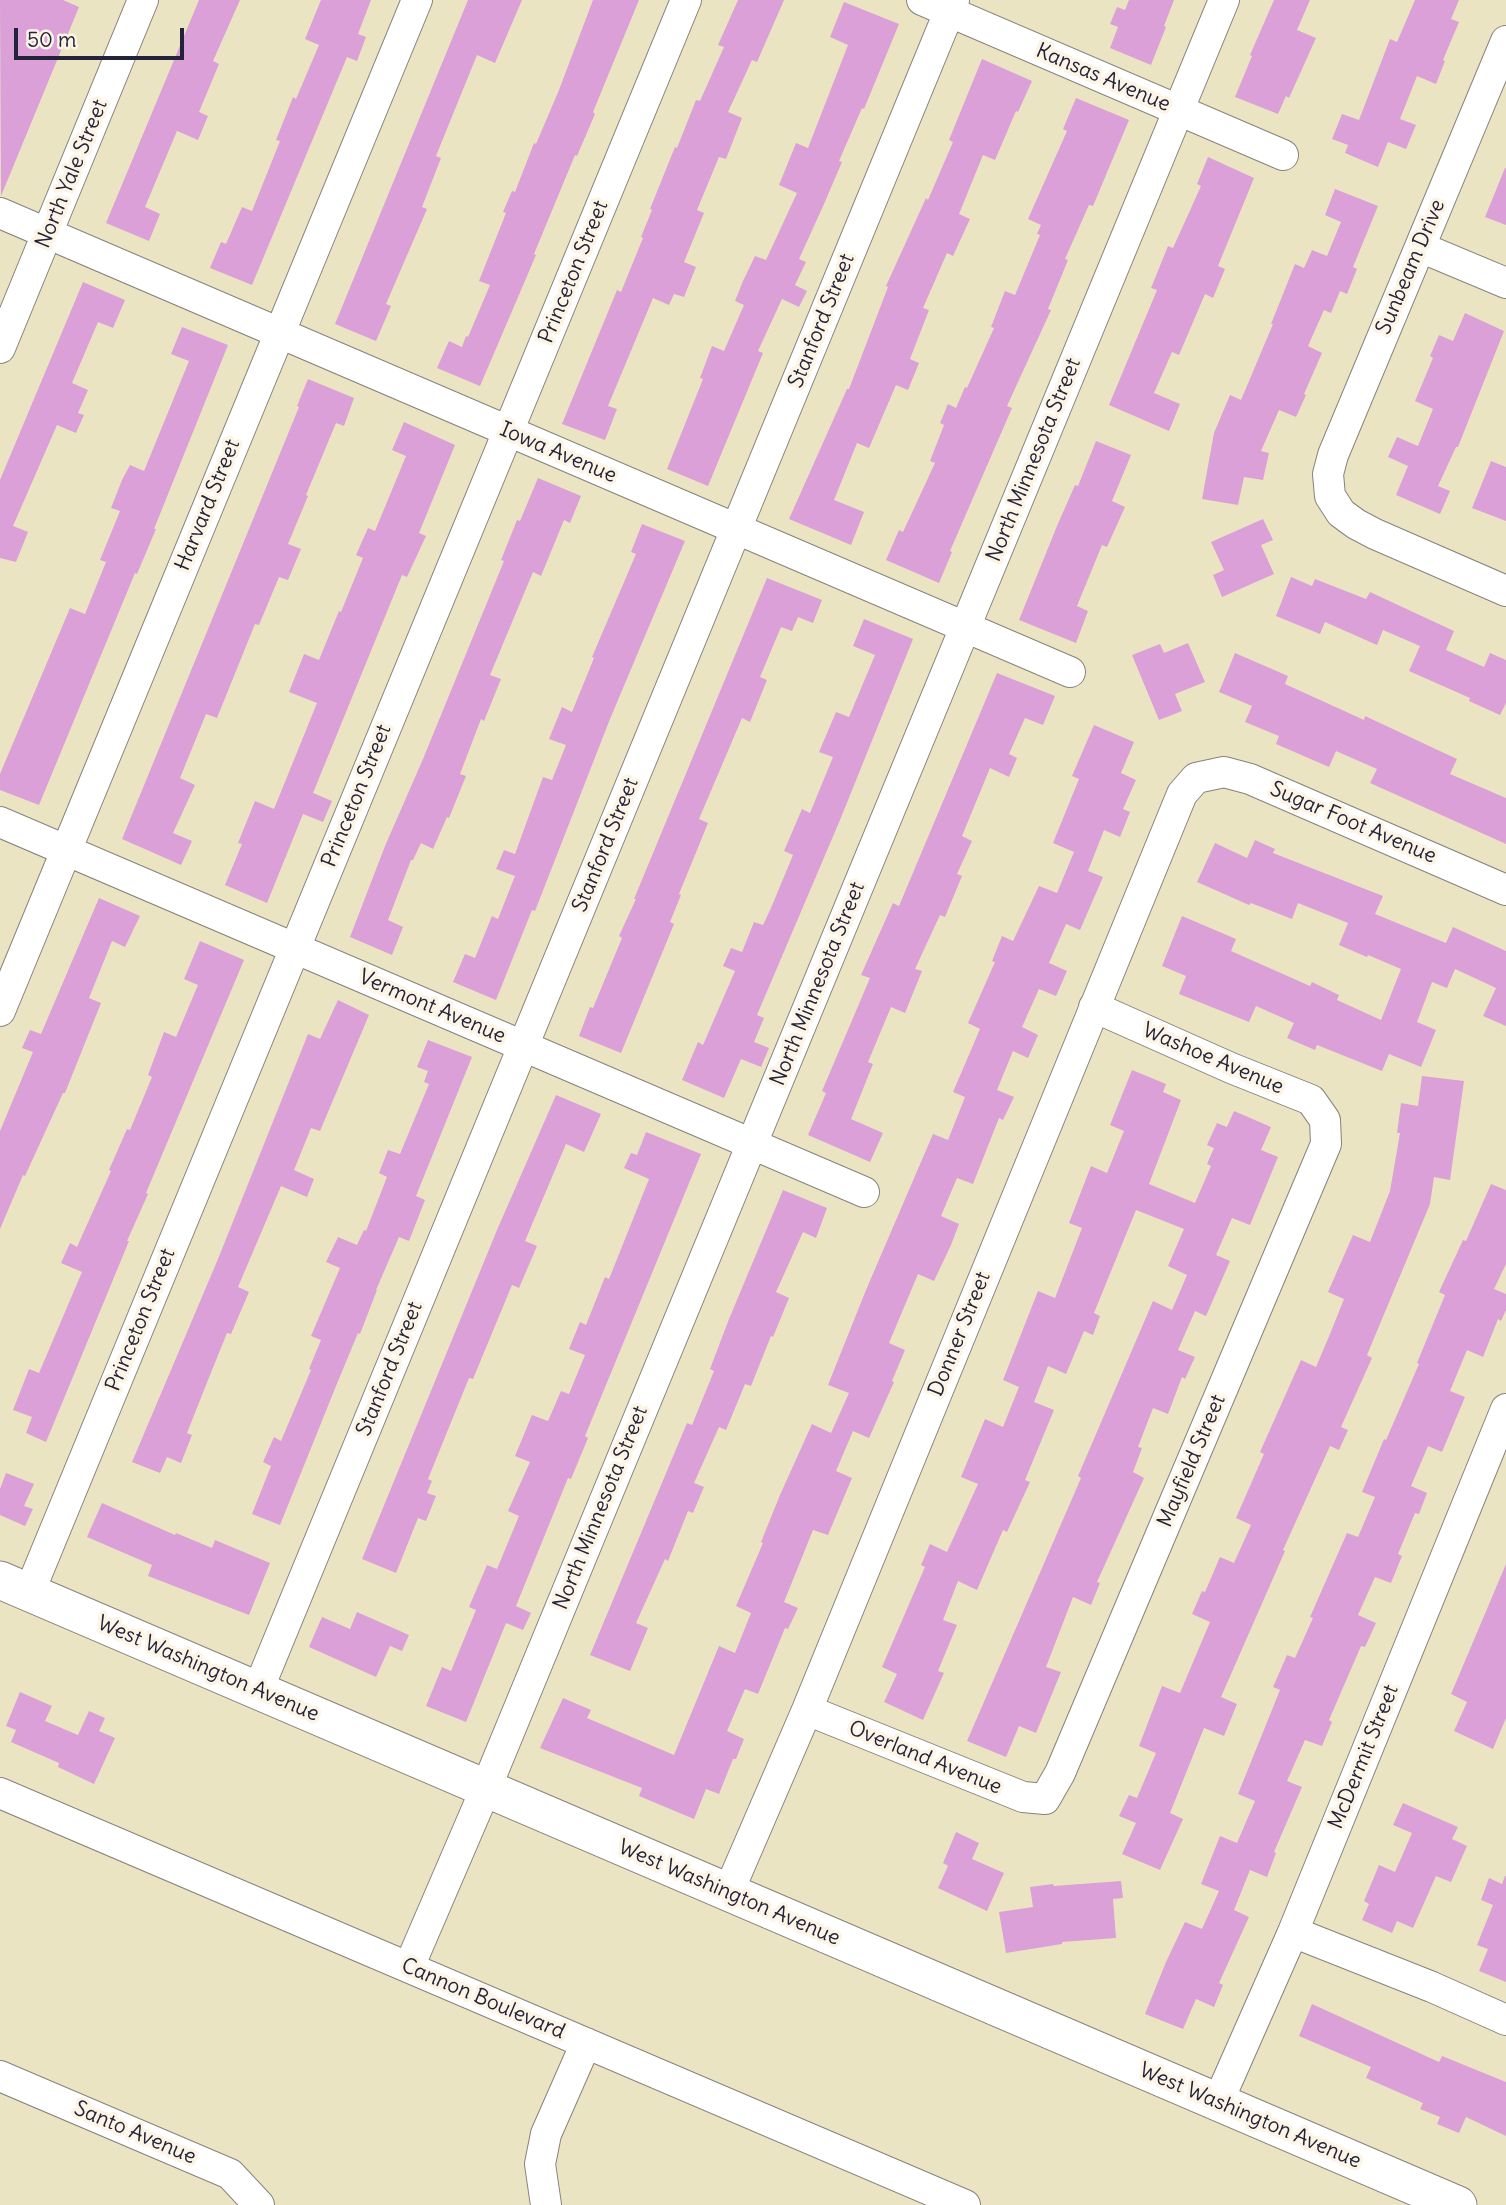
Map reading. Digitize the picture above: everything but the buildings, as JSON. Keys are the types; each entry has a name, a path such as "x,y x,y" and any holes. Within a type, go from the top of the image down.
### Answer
{"main road":[{"name":"West Washington Avenue","path":"14,1586 1458,2205"}],"street":[{"name":"North Yale Street","path":"0,348 143,0"},
{"name":"Harvard Street","path":"0,1011 417,0"},
{"name":"Princeton Street","path":"14,1586 295,948 686,0"},
{"name":"Kansas Avenue","path":"922,0 952,6 1283,155"},
{"name":"North Minnesota Street","path":"409,1967 486,1788 1224,0"},
{"name":"Stanford Street","path":"258,1690 952,6"},
{"name":"Sunbeam Drive","path":"1506,41 1333,455 1328,474 1330,496 1342,513 1375,534 1506,591"},
{"name":"Iowa Avenue","path":"0,213 1070,672"},
{"path":"1420,247 1506,284"},
{"name":"Sugar Foot Avenue","path":"1196,778 1224,772 1250,779 1506,890"},
{"name":"Donner Street","path":"728,1893 807,1710 1182,794 1196,778"},
{"name":"Vermont Avenue","path":"0,822 864,1192"},
{"name":"Washoe Avenue","path":"1094,1007 1231,1068 1311,1100 1325,1120"},
{"name":"Mayfield Street","path":"1045,1799 1060,1773 1326,1144 1325,1120"},
{"name":"McDermit Street","path":"1218,2102 1293,1932 1506,1409"},
{"name":"Overland Avenue","path":"807,1710 1023,1797 1045,1799"},
{"name":"Cannon Boulevard","path":"0,1793 586,2043 950,2202"},
{"path":"1293,1932 1432,1987 1506,2020"},
{"path":"546,2205 540,2164 546,2134 586,2043"},
{"name":"Santo Avenue","path":"0,2076 230,2174 259,2205"}]}
